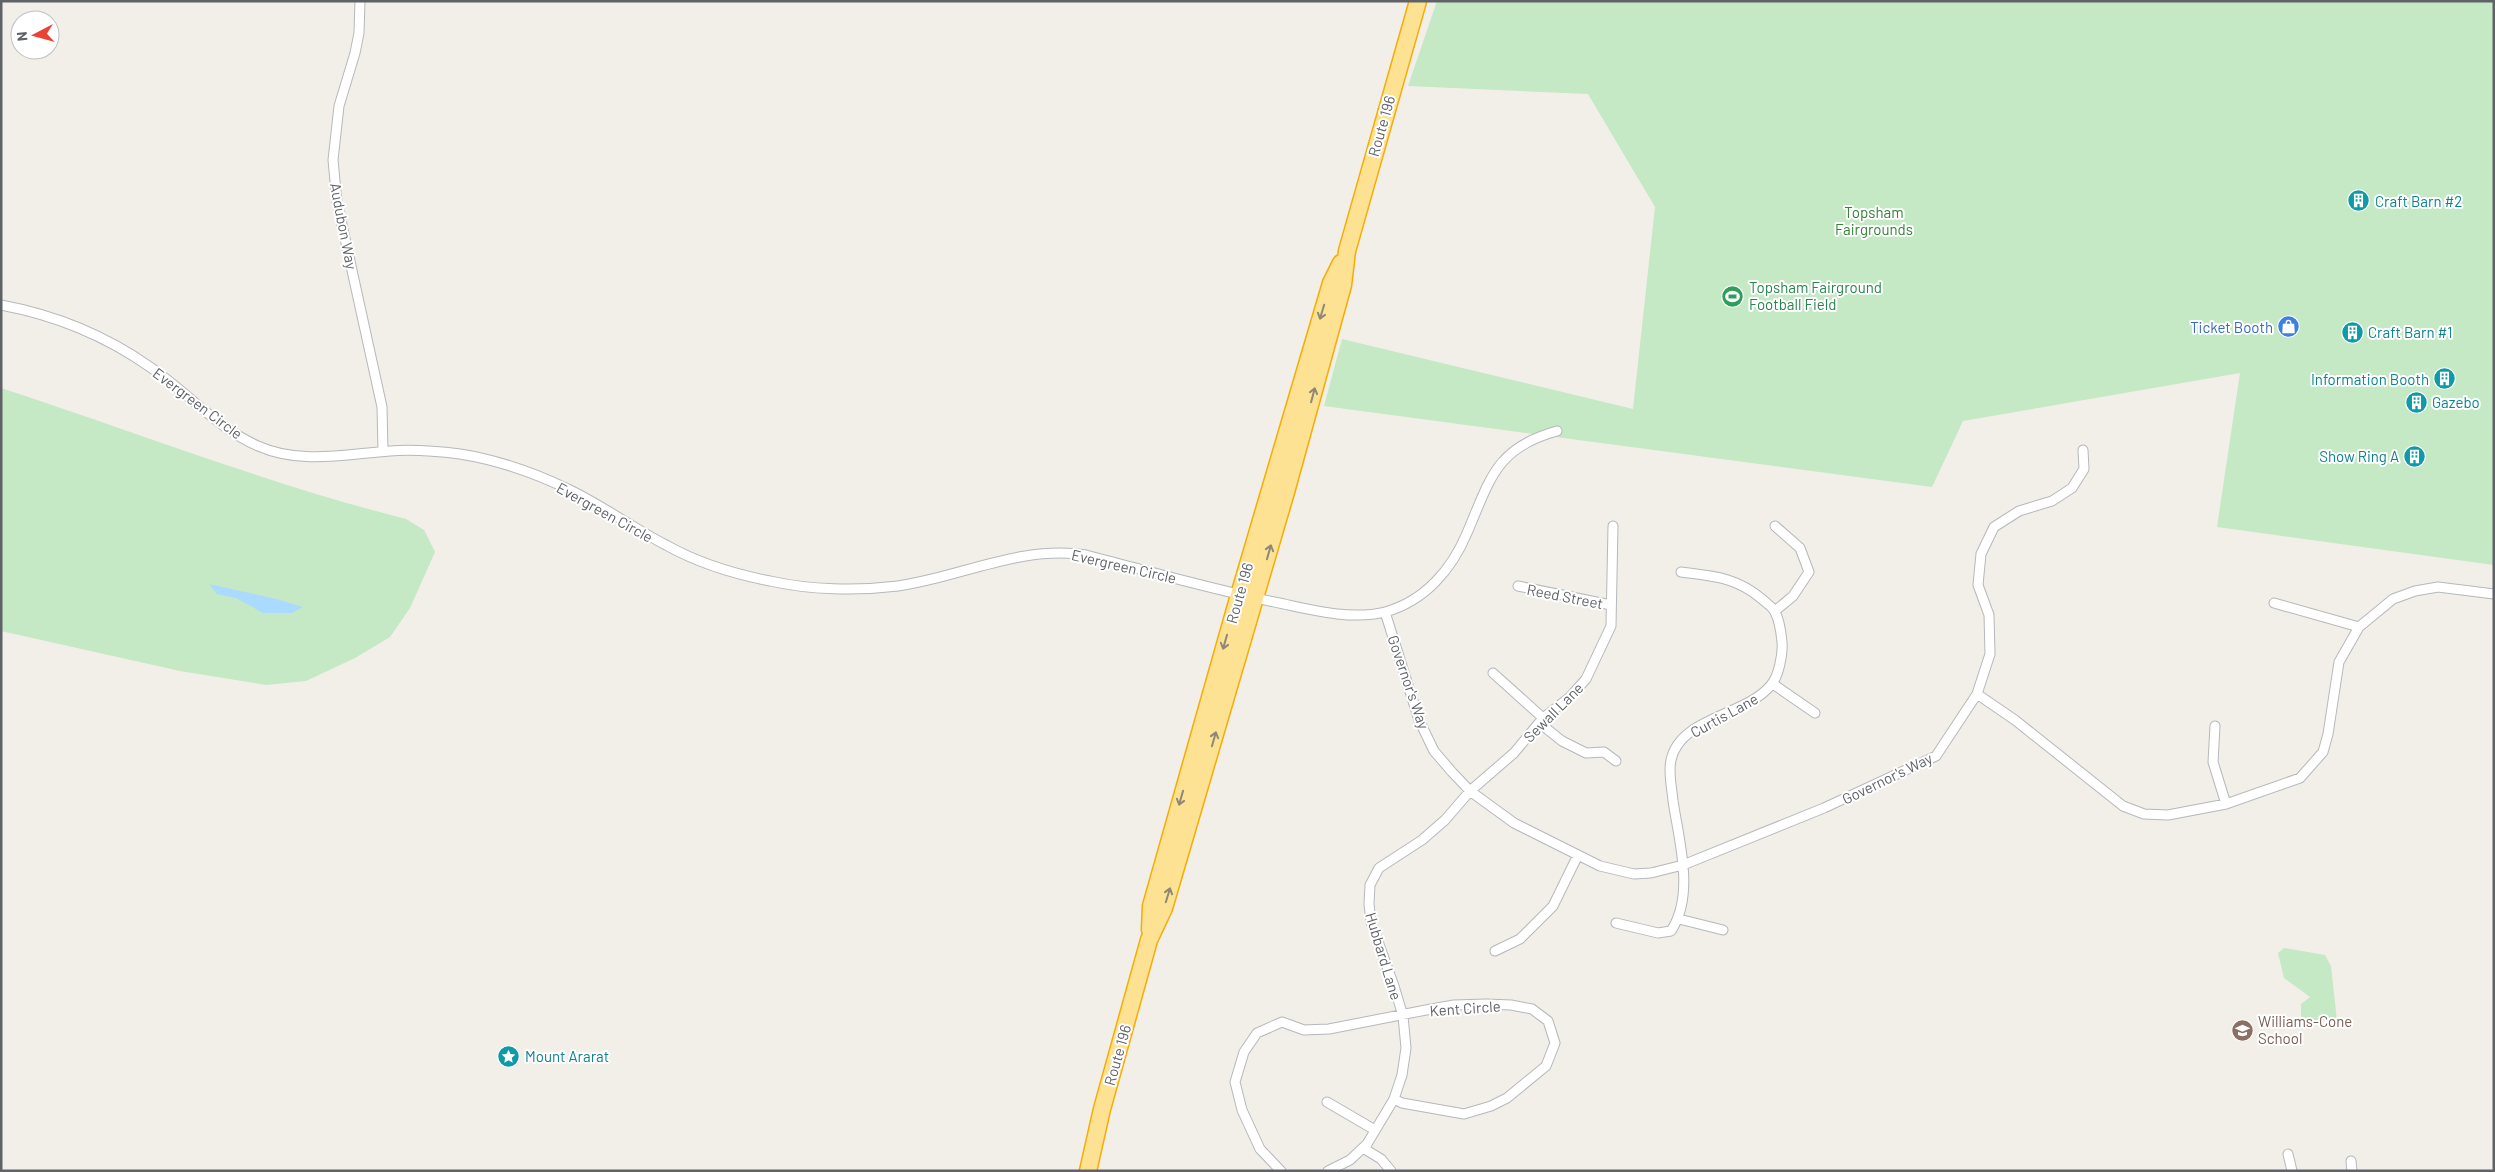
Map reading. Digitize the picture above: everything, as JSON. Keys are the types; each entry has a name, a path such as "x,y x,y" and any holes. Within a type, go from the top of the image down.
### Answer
{"highway":[{"name":"Route 196","path":"1088,1171 1102,1109 1149,940 1164,908 1255,598 1343,285 1347,251 1418,1"},
{"name":"Route 196","path":"1149,940 1151,906 1238,595 1331,283 1347,251"}],"street":[{"name":"Audubon Way","path":"360,1 356,53 339,106 333,160 337,202 382,406 383,451"},
{"name":"Evergreen Circle","path":"1,305 27,310 107,339 152,368 234,434 260,447 305,458 383,451 428,450 498,461 572,491 667,546 711,566 771,581 836,587 899,586 1040,552 1066,552 1086,555 1238,595 1343,615 1385,612"},
{"path":"1385,612 1427,590 1452,564 1467,534 1485,486 1512,452 1538,437 1557,432"},
{"name":"Governor's Way","path":"1385,612 1419,720 1434,751 1470,791 1514,823 1600,866 1634,874 1651,873 1683,865 1824,808 1936,756 1977,694 1990,654 1989,615 1978,585 1981,554 1994,527 2019,510 2052,501 2072,488 2084,469 2083,450"},
{"name":"Sewall Lane","path":"1470,791 1514,753 1543,718 1570,697 1586,679 1611,626 1613,526"},
{"path":"1681,572 1725,577 1751,590 1775,611 1793,596 1809,572 1800,548 1775,526"},
{"name":"Reed Street","path":"1518,586 1611,605"},
{"path":"1977,694 2044,742 2123,806 2144,814 2168,814 2226,804 2300,778 2314,764 2323,752 2328,734 2339,662 2359,627 2393,599 2415,591 2438,587 2494,594"},
{"path":"2274,603 2359,627"},
{"name":"Curtis Lane","path":"1679,919 1683,895 1683,865 1670,780 1671,760 1676,746 1687,734 1743,705 1772,684 1783,650 1775,611"},
{"path":"1492,673 1543,718 1547,729 1562,741 1586,753 1604,752 1616,761"},
{"path":"1772,684 1815,713"},
{"path":"2215,726 2213,762 2226,804"},
{"name":"Hubbard Lane","path":"1328,1171 1350,1160 1363,1148 1375,1130 1394,1099 1402,1075 1406,1048 1403,1016 1371,922 1368,904 1370,885 1379,868 1422,840 1446,820 1470,791"},
{"path":"1495,951 1520,940 1553,906 1578,855"},
{"path":"1616,923 1658,933 1670,930 1679,919 1723,930"},
{"name":"Kent Circle","path":"1394,1099 1402,1103 1464,1114 1490,1106 1507,1098 1546,1066 1555,1043 1548,1021 1532,1009 1511,1005 1454,1006 1403,1016"},
{"name":"Hubbard Lane","path":"1282,1171 1260,1149 1242,1110 1235,1082 1244,1052 1257,1033 1282,1022 1304,1030 1329,1030 1403,1016"},
{"path":"1327,1102 1375,1130"},
{"path":"1363,1148 1381,1159 1391,1171"},
{"path":"2288,1154 2292,1171"}],"green space":[{"name":"Topsham Fairgrounds","path":"1437,1 2494,1 2494,565 2217,527 2240,373 1963,421 1932,487 1324,406 1342,339 1633,409 1655,207 1588,94 1408,86"},
{"path":"1,388 253,474 406,519 424,530 435,552 410,608 390,637 355,658 306,681 266,685 180,671 1,631"},
{"path":"2284,948 2325,955 2331,966 2337,1021 2301,1020 2301,1004 2310,997 2284,978 2278,953"}],"water":[{"path":"209,584 303,607 292,613 263,613 236,598 217,594"}],"place":[{"name":"Craft Barn #2","path":"2359,201"},
{"name":"Topsham Fairground Football Field","path":"1733,296"},
{"name":"Ticket Booth","path":"2289,327"},
{"name":"Craft Barn #1","path":"2352,332"},
{"name":"Information Booth","path":"2445,379"},
{"name":"Gazebo","path":"2416,402"},
{"name":"Show Ring A","path":"2415,456"},
{"name":"Williams-Cone School","path":"2242,1030"},
{"name":"Mount Ararat","path":"509,1056"}]}
